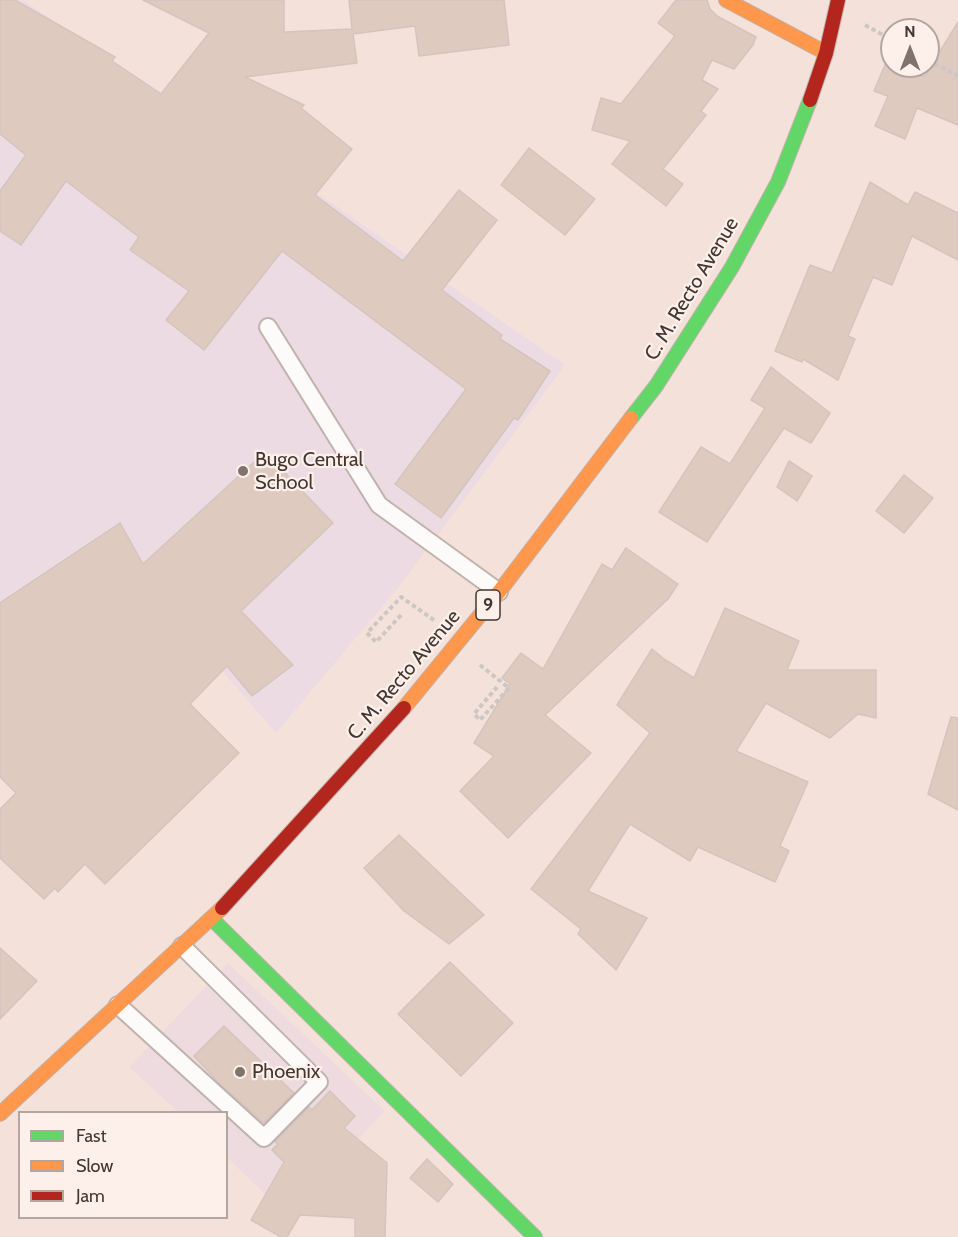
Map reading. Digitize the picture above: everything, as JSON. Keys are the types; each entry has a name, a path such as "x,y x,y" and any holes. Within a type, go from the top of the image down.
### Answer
{"main road":[{"path":"726,0 826,54"},
{"name":"C. M. Recto Avenue","path":"0,1114 212,919 398,716 453,646 500,592 606,448 656,386 732,267 778,182 807,110 826,54 837,0"},
{"path":"212,919 535,1237"}],"lane":[{"path":"268,327 379,505 500,592"},
{"path":"117,1005 264,1137 319,1082 182,946"}],"path":[{"path":"940,66 958,76"},
{"path":"401,597 367,633 376,642 402,615"},
{"path":"497,676 509,688 480,720 474,714 497,687"}],"shaded area":[{"name":"Bugo Central School","path":"0,0 23,0 323,197 565,365 397,589 276,733 139,576 0,668"},
{"path":"228,963 385,1111 286,1214 228,1159 228,1111 177,1111 129,1067"}],"building":[{"path":"0,0 15,0 115,57 112,61 161,94 209,33 143,0 284,0 284,32 352,29 349,0 504,0 509,45 419,56 415,26 353,34 357,63 245,77 304,105 301,108 352,149 315,195 403,261 459,190 497,220 442,290 502,335 500,339 550,371 518,420 514,418 441,518 395,484 466,389 282,251 204,350 166,320 189,291 130,250 139,237 66,181 21,245 0,231 0,191 26,155 0,134"},
{"path":"676,0 707,0 710,9 717,16 756,37 753,45 734,69 712,60 702,80 718,89 701,111 706,115 663,169 683,184 666,206 612,164 630,141 592,130 601,98 621,104 675,36 658,23"},
{"path":"958,22 958,125 917,108 905,139 875,126 888,96 874,91 880,77 940,78 940,51"},
{"path":"529,148 595,199 565,235 501,185"},
{"path":"870,182 908,205 915,192 958,213 958,260 912,236 892,285 873,277 848,336 855,339 838,380 803,359 802,362 775,351 810,265 832,273"},
{"path":"771,367 830,413 811,443 784,428 707,542 659,512 701,447 730,464 765,408 751,400"},
{"path":"265,452 333,523 241,611 293,665 252,696 227,666 190,704 239,753 105,884 85,864 58,892 55,888 44,899 0,858 0,809 16,793 0,777 0,603 120,523 143,564"},
{"path":"789,461 812,476 797,501 777,487"},
{"path":"904,475 933,498 904,533 876,511"},
{"path":"626,548 678,584 668,599 545,715 591,753 508,838 460,791 494,756 474,743 510,684 502,678 521,653 543,669 602,564 612,570"},
{"path":"725,608 799,641 787,670 876,670 876,718 858,714 830,738 766,703 736,751 808,782 780,846 789,851 775,882 698,847 690,861 630,824 588,891 647,918 616,970 578,934 581,929 531,889 650,733 617,705 652,649 694,678"},
{"path":"951,717 958,718 958,810 928,794"},
{"path":"399,835 484,915 449,944 404,911 364,868"},
{"path":"0,948 37,981 0,1019"},
{"path":"450,962 513,1023 461,1076 398,1014"},
{"name":"Phoenix","path":"224,1026 294,1093 264,1123 221,1085 194,1056"},
{"path":"330,1091 355,1116 344,1128 387,1163 385,1237 355,1237 355,1218 300,1215 287,1237 281,1237 251,1220 284,1162 272,1150 278,1144 275,1142 309,1107 312,1110"},
{"path":"427,1159 453,1184 438,1202 410,1178"}],"traffic: fast":[{"path":"631,418 656,386 732,267 778,182 810,100"},
{"path":"212,919 535,1237"}],"traffic: slow":[{"path":"726,0 826,53"},
{"path":"404,708 499,592 631,418"},
{"path":"0,1114 222,908"}],"traffic: jam":[{"path":"810,100 826,53 838,0"},
{"path":"222,908 404,708"}],"place":[{"name":"Bugo Central School","path":"243,471"},
{"name":"Phoenix","path":"240,1072"}]}
